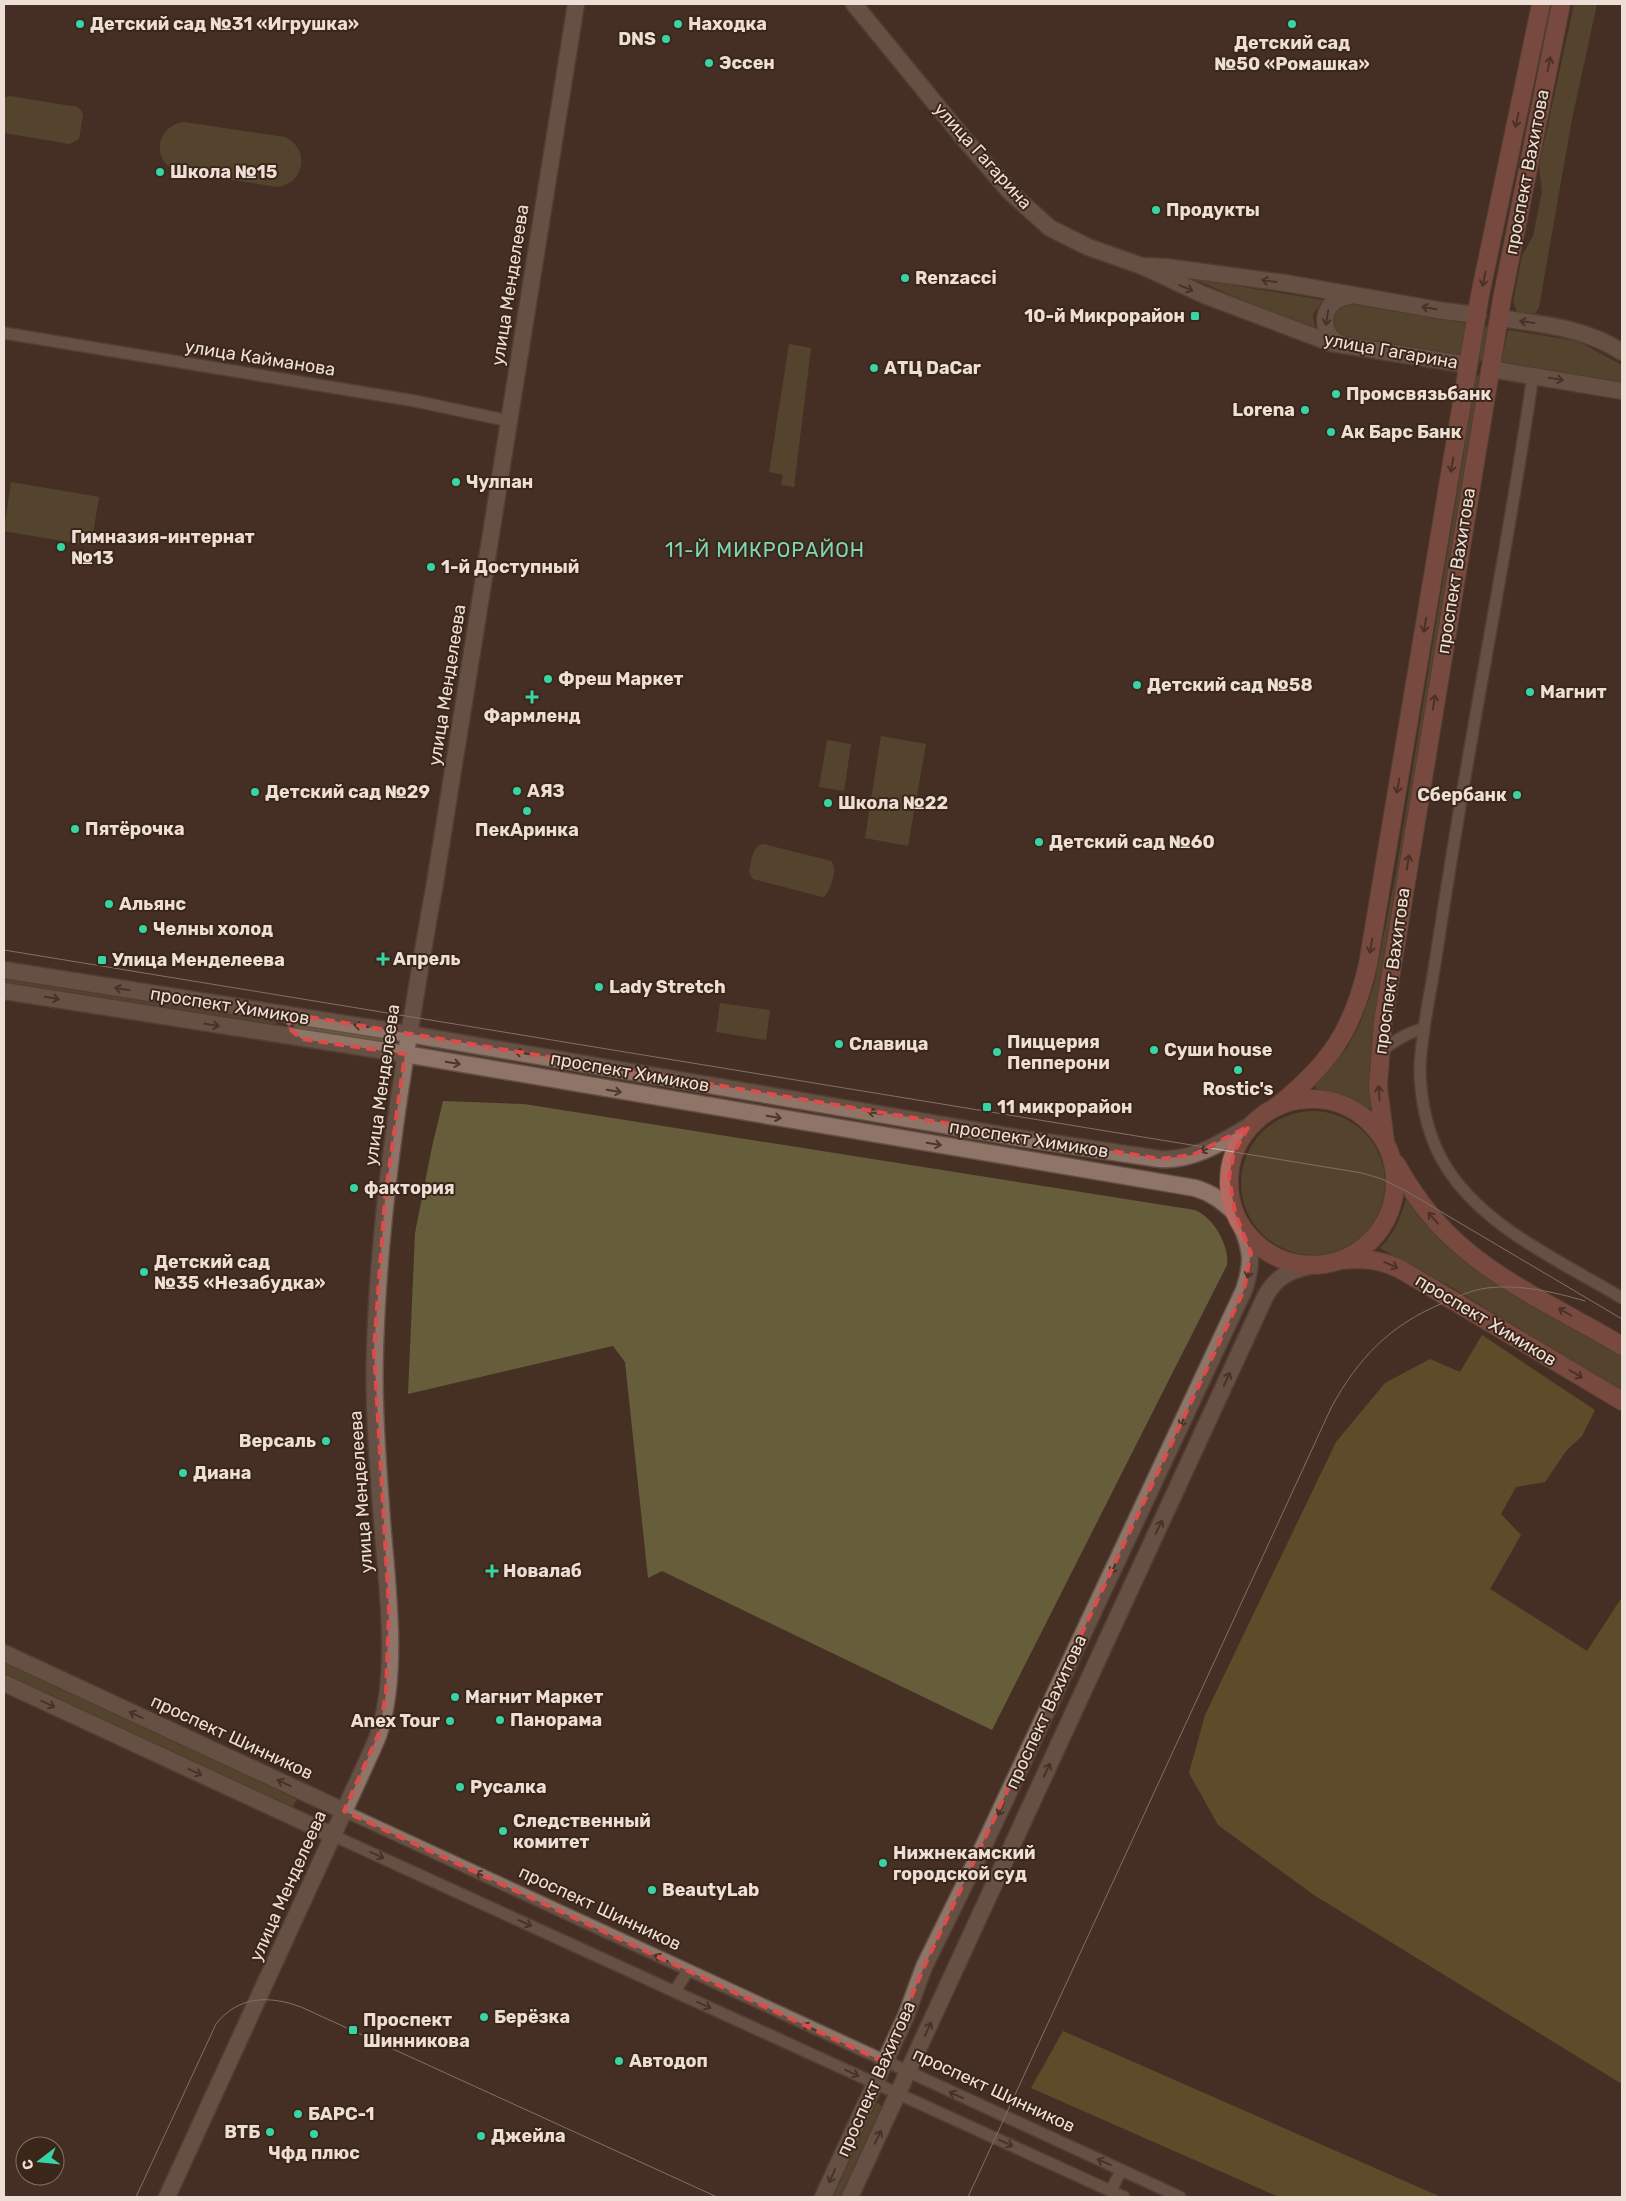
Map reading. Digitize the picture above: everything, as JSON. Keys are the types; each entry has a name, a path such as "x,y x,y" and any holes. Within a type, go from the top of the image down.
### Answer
{"main road":[{"name":"улица Менделеева","path":"167,2197 378,1733 386,1694 389,1609 378,1463 374,1350 378,1264 385,1199 405,1054 436,880 576,4"},
{"name":"улица Гагарина","path":"854,4 1010,192 1050,228 1088,248 1142,266 1204,295 1331,343 1620,390"},
{"name":"проспект Вахитова","path":"823,2197 906,2016 924,1967 1244,1290 1250,1270 1251,1253 1229,1191 1231,1163 1236,1147 1249,1126 1294,1092 1330,1054 1347,1029 1362,990 1368,964 1478,315 1541,4"},
{"name":"проспект Вахитова","path":"850,2197 1265,1297 1272,1286 1285,1274 1310,1266 1344,1260 1375,1236 1386,1218 1396,1186 1378,1086 1380,1053 1412,834 1490,369 1561,4"},
{"name":"улица Гагарина","path":"1142,266 1166,267 1356,295 1583,332 1621,352"},
{"path":"1348,346 1337,342 1330,336 1326,327 1325,317 1335,301 1356,295"},
{"name":"проспект Химиков","path":"4,970 409,1034 1020,1138 1160,1159 1172,1160 1193,1155 1218,1144 1249,1126"},
{"name":"проспект Химиков","path":"4,991 405,1054 654,1098 1195,1188 1210,1193 1221,1200 1238,1219"},
{"path":"302,1039 289,1031 288,1024 294,1019 308,1018"},
{"path":"654,1098 656,1077"},
{"name":"проспект Вахитова","path":"1275,1108 1315,1098 1334,1101 1354,1109 1370,1121 1388,1148"},
{"path":"1388,1148 1431,1217 1447,1234 1514,1283 1622,1346"},
{"name":"проспект Вахитова","path":"1238,1219 1257,1244 1269,1253 1281,1260 1310,1266"},
{"name":"проспект Химиков","path":"1344,1260 1364,1258 1383,1261 1400,1269 1622,1401"},
{"name":"проспект Шинников","path":"4,1652 344,1811"},
{"path":"4,1683 332,1835"},
{"path":"301,1821 310,1816 314,1806 312,1797"}],"street":[{"name":"улица Кайманова","path":"4,333 406,400 509,421"},
{"path":"1533,375 1424,1028 1420,1071 1424,1110 1430,1134 1441,1158 1455,1181 1493,1220 1622,1298"},
{"path":"1380,1053 1391,1042 1410,1032 1424,1028"},
{"name":"проспект Шинников","path":"344,1811 884,2062 1180,2197"},
{"path":"332,1835 1124,2197"},
{"path":"678,1993 678,1986 688,1971"},
{"path":"1111,2191 1121,2170"}],"highlighted area":[{"path":"309,1017 1160,1159 1193,1155 1249,1126 1234,1152 1229,1177 1235,1213 1251,1253 1244,1290 924,1967 884,2062 344,1811 379,1733 386,1694 389,1609 374,1350 385,1199 405,1054 302,1039 287,1027 290,1021"}],"shaded area":[{"path":"1574,4 1597,4 1572,119 1539,307 1533,315 1518,314 1513,302 1522,256 1533,236 1542,192 1539,166"},
{"path":"10,96 77,107 83,115 79,139 70,144 4,133 4,98"},
{"path":"184,122 285,137 293,142 298,149 301,157 299,173 287,184 278,187 176,171 168,166 163,159 160,152 160,144 167,130"},
{"path":"1194,279 1323,300 1313,314 1315,331"},
{"path":"1344,303 1468,324 1463,357 1339,336 1334,326 1333,318"},
{"path":"1484,326 1491,327 1485,362 1478,361"},
{"path":"1508,330 1577,341 1622,365 1622,384 1501,364"},
{"path":"789,344 811,348 794,487 781,485 783,475 769,472"},
{"path":"1476,375 1482,376 1373,1032 1369,1074 1373,1105 1369,1109 1344,1095 1316,1089 1315,1085 1347,1048 1359,1026 1374,985 1396,872"},
{"path":"11,482 99,497 91,546 4,531"},
{"path":"881,736 926,744 908,846 865,838"},
{"path":"827,740 851,744 844,791 819,787"},
{"path":"763,844 831,861 834,868 833,879 825,896 822,897 753,879 749,872 754,851 759,845"},
{"path":"4,978 277,1021 276,1026 4,983"},
{"path":"720,1003 770,1010 766,1040 716,1032"},
{"path":"294,1024 395,1039 394,1044 295,1029"},
{"path":"443,1101 524,1104 1195,1210 1214,1225 1226,1249 1227,1265 992,1730 662,1571 648,1578 625,1362 613,1346 408,1394 415,1233"},
{"path":"1313,1111 1340,1117 1353,1123 1364,1132 1373,1143 1379,1156 1385,1183 1379,1210 1373,1223 1364,1234 1353,1243 1340,1249 1313,1255 1286,1249 1273,1243 1262,1234 1253,1223 1247,1210 1241,1183 1247,1156 1253,1143 1262,1132 1273,1123 1286,1117"},
{"path":"1406,1199 1422,1220 1442,1240 1492,1279 1622,1356 1622,1391 1453,1288 1380,1248 1396,1226"},
{"path":"1482,1335 1595,1410 1582,1436 1566,1451 1545,1482 1516,1487 1501,1514 1521,1535 1490,1589 1587,1651 1622,1597 1622,2084 1314,1895 1218,1825 1189,1773 1205,1715 1336,1442 1385,1383 1430,1359 1460,1372"},
{"path":"4,1657 299,1795 291,1810 4,1676"},
{"path":"1063,2031 1441,2197 1279,2197 1031,2088"},
{"path":"879,2103 882,2107 841,2197 833,2197 876,2104"}],"tram line":[{"path":"4,950 1362,1173 1382,1179 1406,1191 1622,1319"},
{"path":"968,2197 1331,1408 1352,1374 1377,1345 1391,1333 1424,1312 1470,1292 1481,1289 1512,1287 1549,1292 1585,1301"},
{"path":"136,2197 216,2024 234,2008 255,2000 277,2001 301,2007 717,2197"}],"place":[{"name":"Детский сад №31 «Игрушка»","path":"80,24"},
{"name":"Находка","path":"678,24"},
{"name":"Детский сад №50 «Ромашка»","path":"1292,24"},
{"name":"DNS","path":"666,39"},
{"name":"Эссен","path":"709,63"},
{"name":"Школа №15","path":"160,172"},
{"name":"Продукты","path":"1156,210"},
{"name":"Renzacci","path":"905,278"},
{"name":"10-й Микрорайон","path":"1195,316"},
{"name":"АТЦ DaСar","path":"874,368"},
{"name":"Промсвязьбанк","path":"1336,394"},
{"name":"Lorena","path":"1305,410"},
{"name":"Ак Барс Банк","path":"1331,432"},
{"name":"Чулпан","path":"456,482"},
{"name":"Гимназия-интернат №13","path":"61,547"},
{"name":"1-й Доступный","path":"431,567"},
{"name":"Фреш Маркет","path":"548,679"},
{"name":"Детский сад №58","path":"1137,685"},
{"name":"Магнит","path":"1530,692"},
{"name":"Фармленд","path":"532,697"},
{"name":"АЯЗ","path":"517,791"},
{"name":"Детский сад №29","path":"255,792"},
{"name":"Сбербанк","path":"1517,795"},
{"name":"Школа №22","path":"828,803"},
{"name":"ПекАринка","path":"527,811"},
{"name":"Пятёрочка","path":"75,829"},
{"name":"Детский сад №60","path":"1039,842"},
{"name":"Альянс","path":"109,904"},
{"name":"Челны холод","path":"143,929"},
{"name":"Апрель","path":"383,959"},
{"name":"Улица Менделеева","path":"102,960"},
{"name":"Lady Stretch","path":"599,987"},
{"name":"Славица","path":"839,1044"},
{"name":"Суши house","path":"1154,1050"},
{"name":"Пиццерия Пепперони","path":"997,1052"},
{"name":"Rostic's","path":"1238,1070"},
{"name":"11 микрорайон","path":"987,1107"},
{"name":"фактория","path":"354,1188"},
{"name":"Детский сад №35 «Незабудка»","path":"144,1272"},
{"name":"Версаль","path":"326,1441"},
{"name":"Диана","path":"183,1473"},
{"name":"Новалаб","path":"492,1571"},
{"name":"Магнит Маркет","path":"455,1697"},
{"name":"Панорама","path":"500,1720"},
{"name":"Anex Tour","path":"450,1721"},
{"name":"Русалка","path":"460,1787"},
{"name":"Следственный комитет","path":"503,1831"},
{"name":"Нижнекамский городской суд","path":"883,1863"},
{"name":"BeautyLab","path":"652,1890"},
{"name":"Берёзка","path":"484,2017"},
{"name":"Проспект Шинникова","path":"353,2030"},
{"name":"Автодоп","path":"619,2061"},
{"name":"БАРС-1","path":"298,2114"},
{"name":"ВТБ","path":"270,2132"},
{"name":"Чфд плюс","path":"314,2134"},
{"name":"Джейла","path":"481,2136"}],"district":[{"name":"11-Й МИКРОРАЙОН","path":"765,550"}]}
